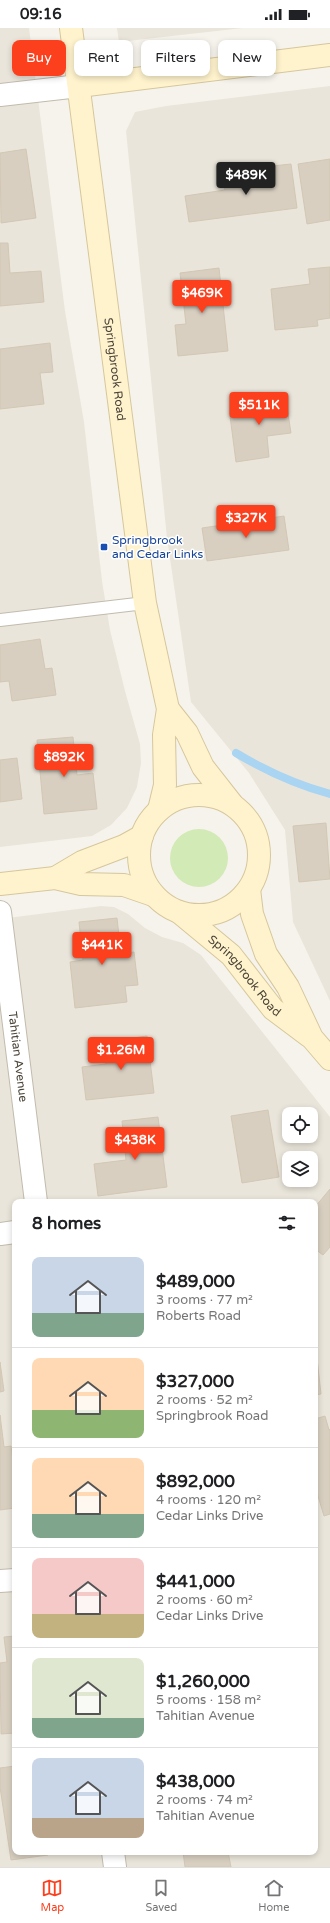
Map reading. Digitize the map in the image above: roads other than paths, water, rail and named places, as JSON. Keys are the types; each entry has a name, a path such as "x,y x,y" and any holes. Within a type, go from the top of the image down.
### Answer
{"street":[{"name":"Springbrook Road","path":"71,28 145,604 168,709 164,735 165,785 159,810"},
{"path":"0,95 330,55"},
{"name":"Springbrook Road","path":"168,709 187,733 207,773 232,805"},
{"path":"187,796 218,798 232,805 244,816 253,828 258,844 259,859 256,875 249,888 238,900 225,909 210,914 195,915 179,912 165,905 153,895 144,882 139,867 138,851 142,836 149,822 159,810 172,801 187,796"},
{"path":"55,878 82,862 124,846 142,836"},
{"path":"0,884 55,878 81,884 124,885 153,895"},
{"name":"Springbrook Road","path":"249,888 252,914 266,954 288,987 312,1038"},
{"name":"Tahitian Avenue","path":"0,912 36,1199"},
{"name":"Springbrook Road","path":"179,912 231,955 273,1009 312,1038 330,1059"},
{"path":"0,1234 12,1232"},
{"path":"0,1581 12,1580"},
{"path":"113,1855 115,1867"}],"lane":[{"path":"0,620 145,604"}],"waterway":[{"path":"236,753 282,777 330,794"}],"place":[{"name":"Springbrook and Cedar Links","path":"104,547"}]}
